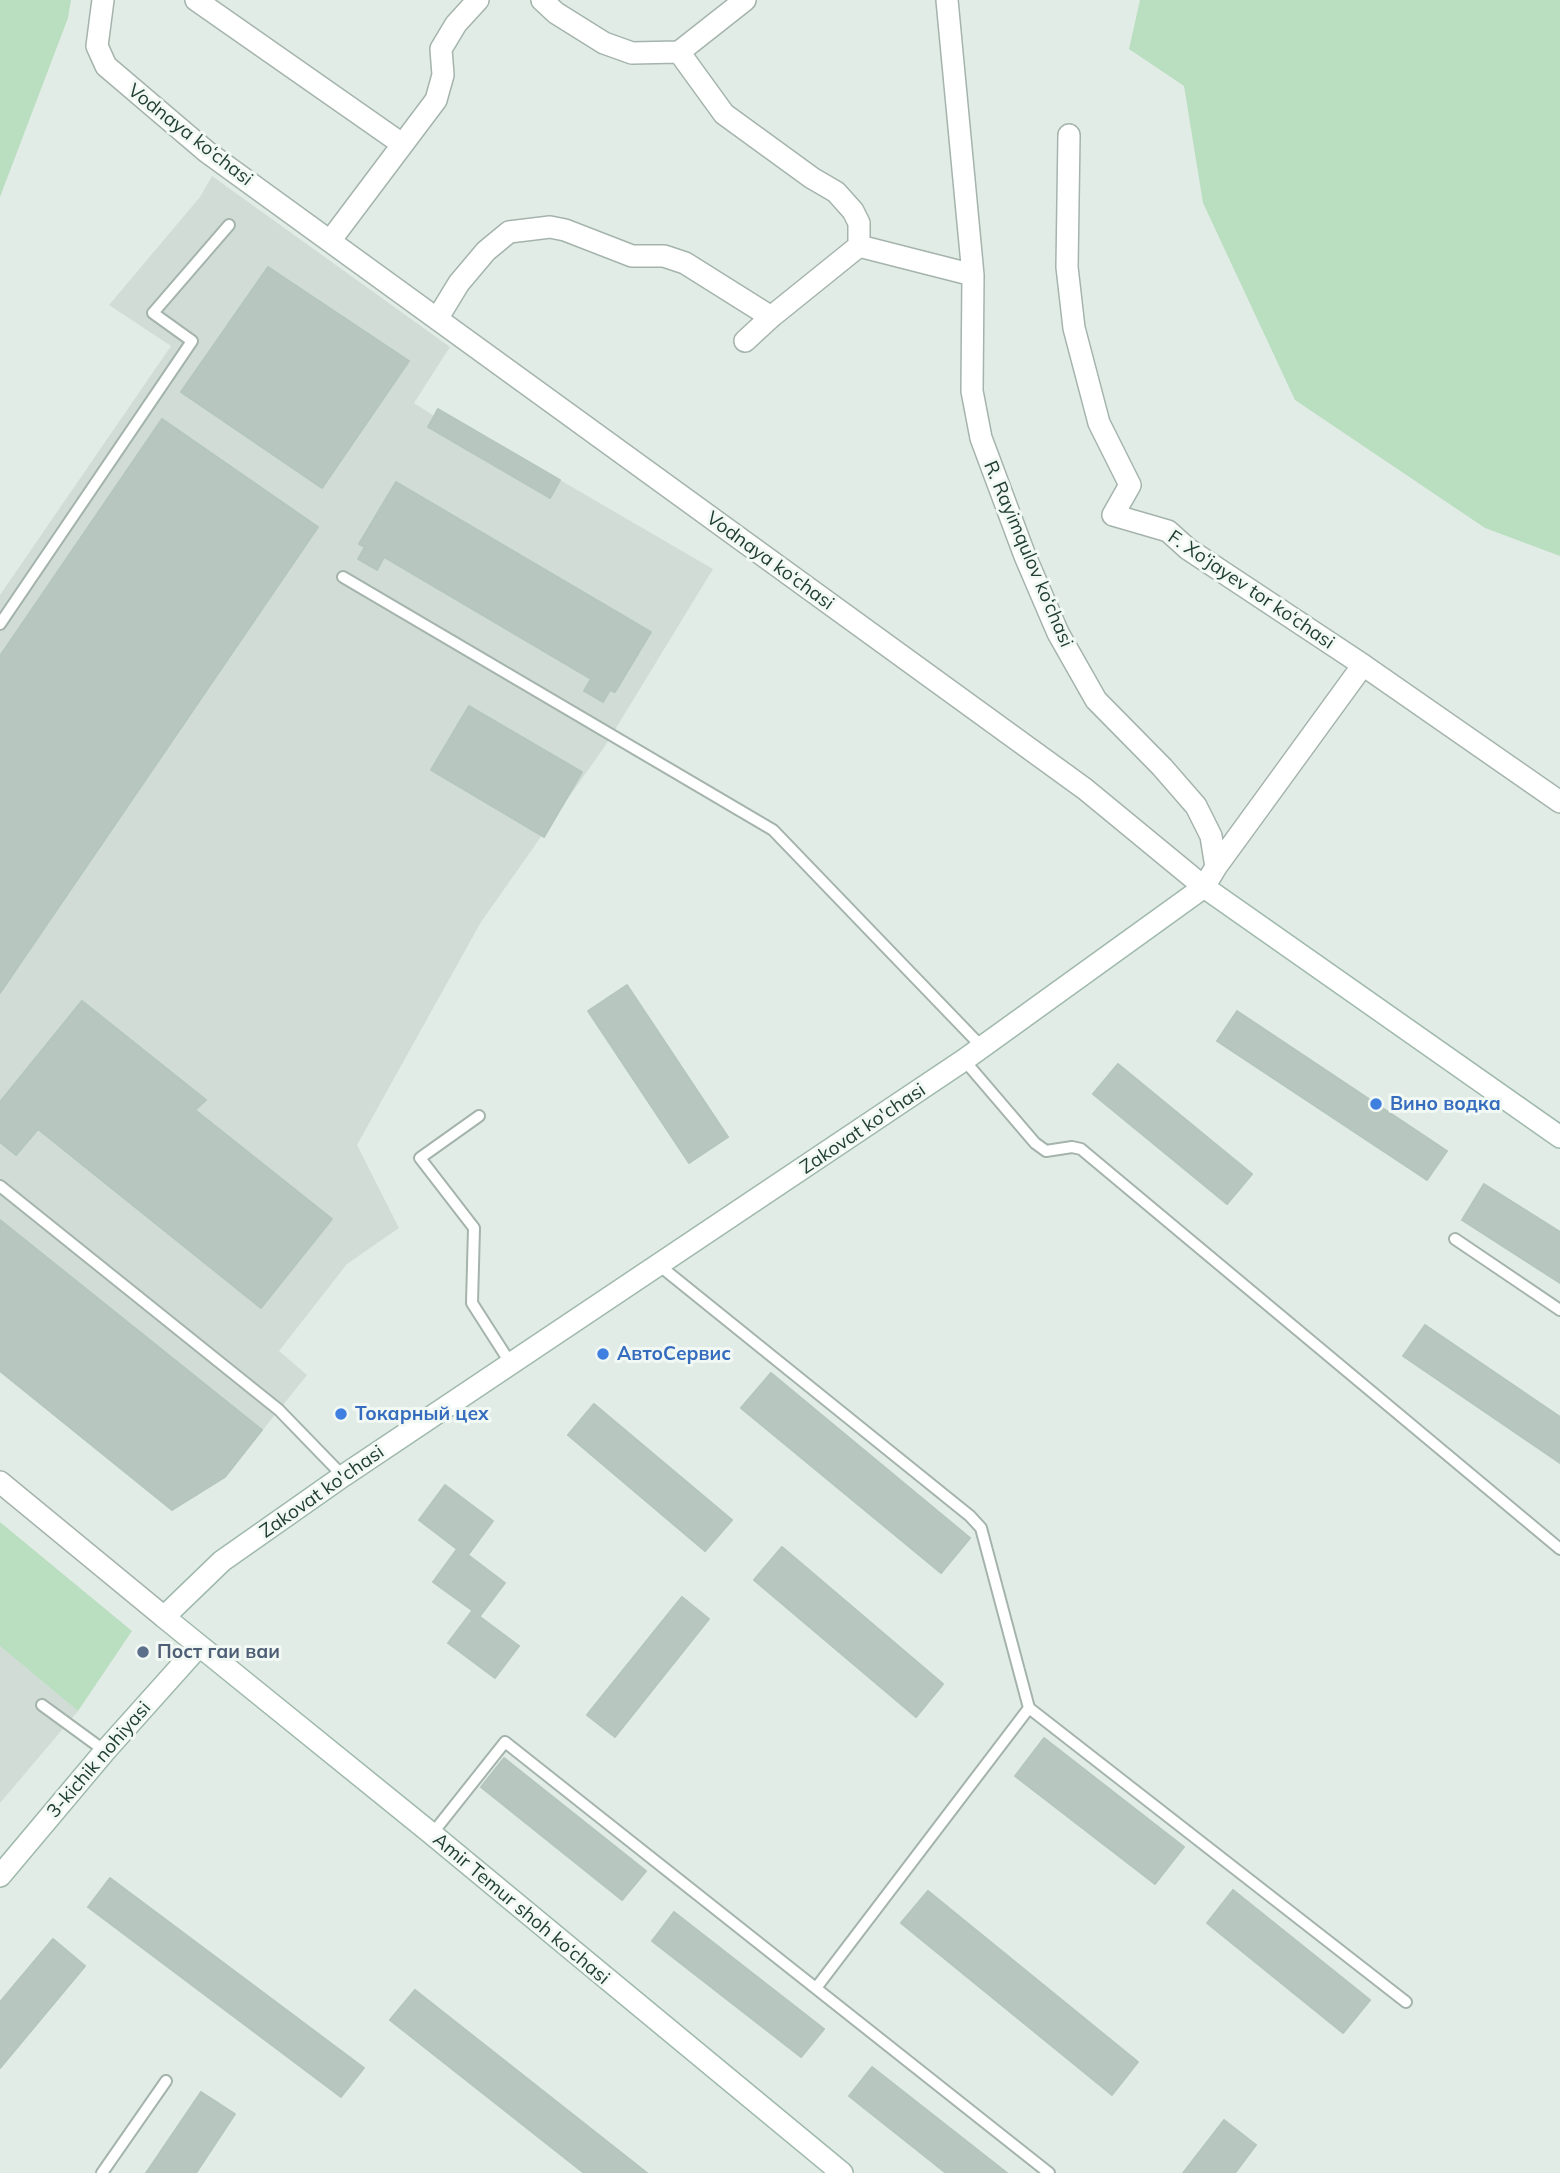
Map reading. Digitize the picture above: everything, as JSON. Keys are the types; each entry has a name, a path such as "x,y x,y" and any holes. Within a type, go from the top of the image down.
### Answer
{"street":[{"name":"Vodnaya ko‘chasi","path":"103,0 97,46 107,66 207,152 1085,789 1204,887"},
{"path":"196,0 402,144"},
{"path":"330,241 436,100 443,75 440,49 456,24 478,0"},
{"path":"542,0 556,13 604,43 632,53 679,52 745,0"},
{"name":"R. Rayimqulov ko‘chasi","path":"947,0 973,275 972,391 981,438 1025,556 1058,633 1096,700 1163,767 1196,806 1211,836 1216,867"},
{"path":"679,52 724,114 836,192 853,211 859,223 859,246"},
{"name":"F. Xo‘jayev tor ko‘chasi","path":"1069,135 1067,267 1074,328 1099,424 1130,485 1113,515 1168,531 1188,549 1363,665 1560,802"},
{"path":"436,319 459,283 486,251 509,232 550,227 565,230 632,256 664,256 685,263 771,317"},
{"path":"859,246 973,275"},
{"path":"745,341 859,246"},
{"path":"1363,665 1204,887 1560,1137"},
{"name":"Zakovat ko'chasi","path":"164,1617 222,1561 343,1476 982,1048 1204,887"},
{"name":"Amir Temur shoh ko‘chasi","path":"0,1482 842,2173"},
{"name":"3-kichik nohiyasi","path":"0,1876 105,1751 199,1646"}],"lane":[{"path":"0,624 191,341 152,313 229,225"},
{"path":"343,577 773,830 982,1048"},
{"path":"964,1060 1035,1143 1046,1151 1072,1147 1081,1149 1560,1549"},
{"path":"479,1116 420,1158 474,1228 472,1303 511,1364"},
{"path":"0,1186 279,1410 343,1476"},
{"path":"1455,1239 1560,1310"},
{"path":"660,1266 970,1516 981,1528 1029,1708 1406,2002"},
{"path":"42,1705 105,1751"},
{"path":"816,1988 1029,1708"},
{"path":"432,1834 505,1742 1049,2173"},
{"path":"102,2173 166,2081"}],"shaded area":[{"path":"212,176 450,347 414,403 434,416 438,409 713,569 605,746 481,922 357,1145 399,1228 347,1264 279,1351 307,1375 225,1477 172,1510 0,1371 0,595 171,346 109,305 200,197"},
{"path":"0,1646 78,1711 0,1803"}],"green space":[{"path":"0,0 71,0 68,18 0,197"},
{"path":"1140,0 1560,0 1560,556 1485,528 1295,400 1203,203 1184,86 1129,49"},
{"path":"0,1522 132,1631 78,1711 0,1646"}],"building":[{"path":"268,267 409,361 322,488 181,392"},
{"path":"438,409 560,480 550,498 428,427"},
{"path":"162,419 318,527 0,993 0,656"},
{"path":"396,482 651,632 615,692 610,690 603,702 584,691 591,679 384,557 377,570 358,559 365,547 359,544"},
{"path":"469,706 582,772 544,837 431,770"},
{"path":"627,985 728,1137 689,1163 588,1011"},
{"path":"82,1001 206,1100 195,1110 332,1219 261,1308 38,1129 16,1155 0,1142 0,1102"},
{"path":"1237,1011 1447,1151 1427,1180 1217,1041"},
{"path":"1118,1064 1252,1174 1227,1204 1093,1094"},
{"path":"1484,1184 1560,1232 1560,1283 1462,1220"},
{"path":"0,1220 262,1430 225,1477 172,1510 0,1371"},
{"path":"1425,1325 1560,1417 1560,1463 1403,1356"},
{"path":"771,1373 970,1538 941,1573 741,1408"},
{"path":"594,1404 732,1520 705,1551 568,1435"},
{"path":"445,1485 493,1521 468,1555 505,1583 480,1616 433,1582 457,1549 419,1520"},
{"path":"782,1547 943,1684 916,1717 754,1580"},
{"path":"682,1597 709,1619 615,1737 587,1715"},
{"path":"472,1611 519,1646 495,1678 448,1643"},
{"path":"1044,1738 1184,1847 1155,1884 1015,1776"},
{"path":"504,1758 646,1871 622,1900 481,1787"},
{"path":"110,1878 364,2068 341,2097 88,1907"},
{"path":"1233,1890 1370,2000 1343,2033 1207,1923"},
{"path":"928,1891 1138,2062 1112,2095 901,1923"},
{"path":"674,1912 824,2029 801,2057 652,1941"},
{"path":"53,1939 85,1966 0,2068 0,2002"},
{"path":"415,1990 647,2173 584,2173 390,2020"},
{"path":"872,2067 1007,2173 946,2173 849,2096"},
{"path":"201,2092 235,2114 196,2173 146,2173"},
{"path":"1224,2120 1256,2145 1235,2173 1183,2173"}],"place":[{"name":"Вино водка","path":"1376,1104"},
{"name":"АвтоСервис","path":"603,1354"},
{"name":"Токарный цех","path":"341,1414"},
{"name":"Пост гаи ваи","path":"143,1652"}]}
